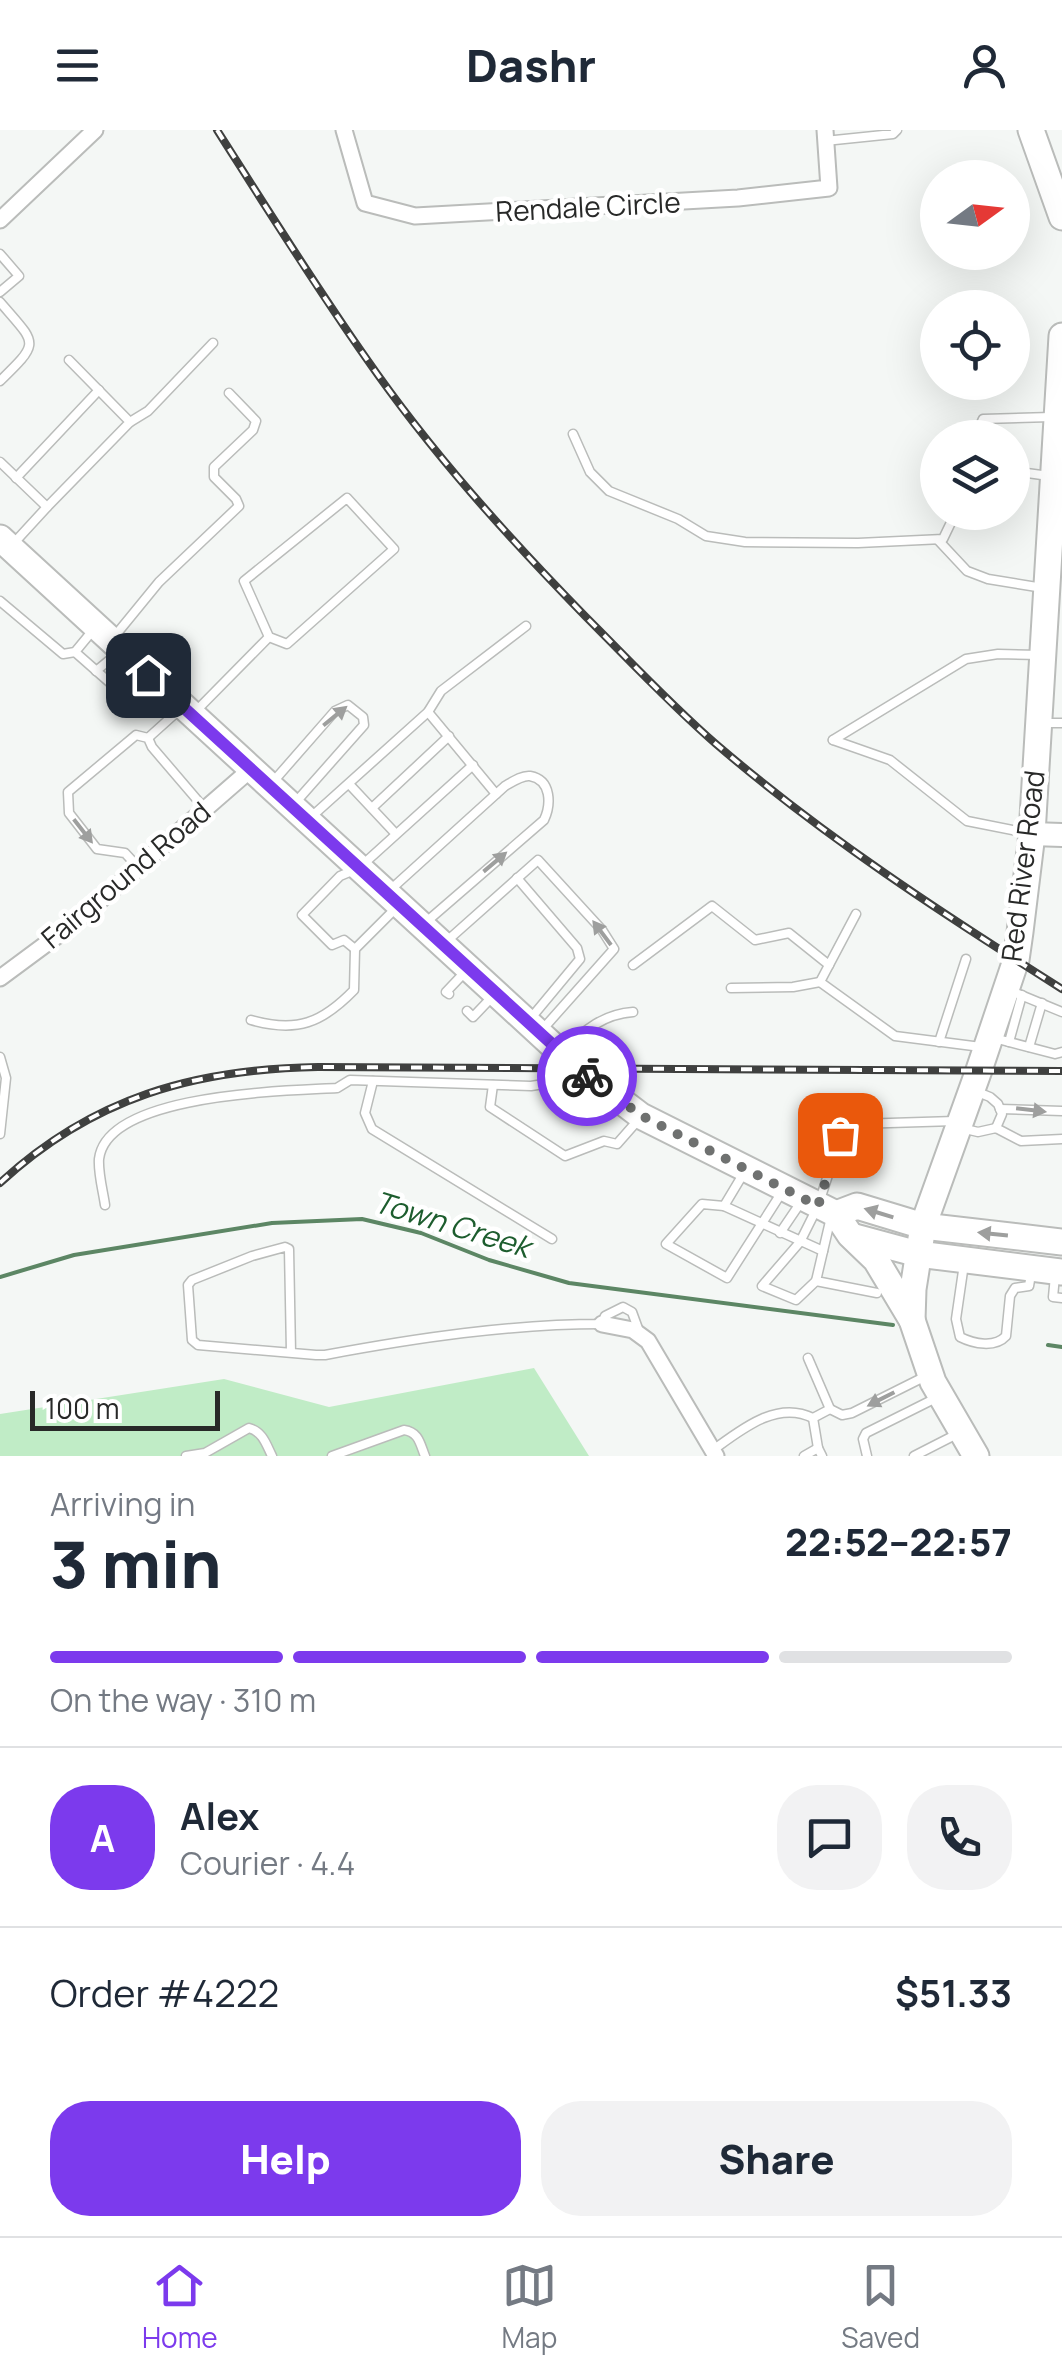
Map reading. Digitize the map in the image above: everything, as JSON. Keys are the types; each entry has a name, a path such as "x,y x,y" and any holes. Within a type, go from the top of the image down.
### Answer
{"main road":[{"path":"1032,130 1053,159 1062,217"},
{"name":"Red River Road","path":"912,1320 923,1226 971,1089 1014,992 1032,834 1050,723 1043,655 1054,617 1047,589 1057,505 1053,476 1062,338"},
{"path":"5,542 533,1028 642,1116 821,1209 918,1254 1050,1271"},
{"path":"821,1209 856,1206 923,1226 1062,1239"},
{"path":"821,1209 876,1260 912,1320 935,1385 970,1449"}],"street":[{"path":"0,220 94,130"},
{"name":"Rendale Circle","path":"344,130 365,204 415,216 738,198 829,188 825,135"},
{"name":"Fairground Road","path":"0,978 73,924 205,809 259,778"},
{"path":"1032,834 1062,835"},
{"path":"602,1324 634,1330 648,1341 714,1453"}],"lane":[{"path":"825,135 893,134 897,130"},
{"path":"0,254 19,276 0,292"},
{"path":"0,302 24,329 31,346 29,353 0,382"},
{"path":"5,542 47,507 130,422 148,411 212,343"},
{"path":"69,360 130,422"},
{"path":"16,478 99,390"},
{"path":"96,671 109,639 159,582 239,506 214,477 214,467 253,430 256,421 229,393"},
{"path":"983,420 1056,418"},
{"path":"573,434 590,472 609,491 678,519 706,536 745,542 938,540 947,530"},
{"path":"0,462 47,507"},
{"path":"1030,473 1053,476"},
{"path":"348,498 394,549 287,644 269,637 244,581 348,498"},
{"path":"938,540 967,570 988,579 1047,589"},
{"path":"0,600 63,654 109,639"},
{"path":"299,814 349,784 428,712 441,691 526,626"},
{"path":"148,738 187,711 269,637"},
{"path":"75,652 125,696 148,675"},
{"path":"1032,834 967,821 890,760 832,740 966,659 998,654 1043,655"},
{"path":"259,778 335,711 348,705 363,717 364,724 299,814"},
{"path":"428,712 496,794"},
{"path":"138,867 125,853 98,849 69,813 68,792 136,734 148,738 205,809"},
{"path":"372,808 449,736"},
{"path":"355,950 344,940 332,945 302,916 340,876 358,868 473,765"},
{"path":"252,1020 275,1026 314,1022 332,1012 354,990 355,950 393,899 496,794 522,777 531,776 549,792 551,806 544,820 422,926"},
{"path":"349,784 395,833"},
{"path":"442,945 538,860 602,930 614,949 533,1028"},
{"path":"517,878 578,948 580,959 533,1028"},
{"path":"633,965 712,906 755,940 789,933 829,964"},
{"path":"820,982 856,914"},
{"path":"939,1042 966,958"},
{"path":"448,994 468,969"},
{"path":"730,988 793,987 820,982 895,1036 939,1042 994,1042 1054,1054 1062,1052"},
{"path":"1014,992 1062,1012"},
{"path":"467,1011 473,1017 495,993"},
{"path":"1029,1047 1042,1003"},
{"path":"104,1205 99,1158 111,1133 166,1108 226,1094 337,1088 350,1080 531,1086 550,1083 568,1059 577,1037 615,1014 633,1012"},
{"path":"0,1057 6,1078 0,1134"},
{"path":"372,1081 365,1113 372,1129 552,1239"},
{"path":"493,1085 490,1107 565,1156 579,1154 604,1141 617,1144 642,1116"},
{"path":"971,1089 990,1097 1000,1109 996,1128"},
{"path":"1000,1109 1062,1111"},
{"path":"821,1209 800,1242 762,1286 796,1300 816,1282 823,1251 821,1209 840,1135 857,1124 959,1124 978,1132 996,1128 1021,1141 1062,1139"},
{"path":"724,1206 746,1168"},
{"path":"821,1209 762,1226 727,1278 666,1244 702,1204 724,1206 762,1226 823,1251"},
{"path":"780,1234 821,1209"},
{"path":"291,1352 289,1249 252,1256 188,1285 192,1340 198,1345 326,1355 517,1328 602,1324"},
{"path":"965,1260 956,1320 960,1337 969,1342 1001,1342 1006,1336 1010,1296 1015,1288 1029,1286 1050,1271 1053,1297 1062,1298"},
{"path":"816,1282 877,1293"},
{"path":"808,1358 830,1410"},
{"path":"814,1418 830,1410 852,1413 935,1385"},
{"path":"867,1456 863,1438 866,1433 935,1385"},
{"path":"714,1453 776,1413 802,1412 814,1418"},
{"path":"804,1456 820,1452 814,1418"},
{"path":"186,1456 206,1453 248,1428 257,1430 272,1456"},
{"path":"332,1456 404,1430 418,1438 424,1456"},
{"path":"914,1456 970,1449"}],"green space":[{"path":"534,1368 589,1456 0,1456 0,1414 224,1379 329,1407"}],"waterway":[{"name":"Town Creek","path":"0,1277 74,1255 272,1223 362,1219 421,1233 489,1260 569,1283 893,1325"},
{"name":"Town Creek","path":"1048,1345 1062,1347"}],"railway":[{"path":"217,130 391,393 471,492 586,617 699,729 798,811 928,903 1062,989"},
{"path":"0,1183 71,1129 108,1109 187,1082 273,1069 1062,1071"}],"way so far":[{"path":"587,1076 624,1106 818,1206 840,1135"}],"route":[{"path":"148,675 587,1076"}]}
